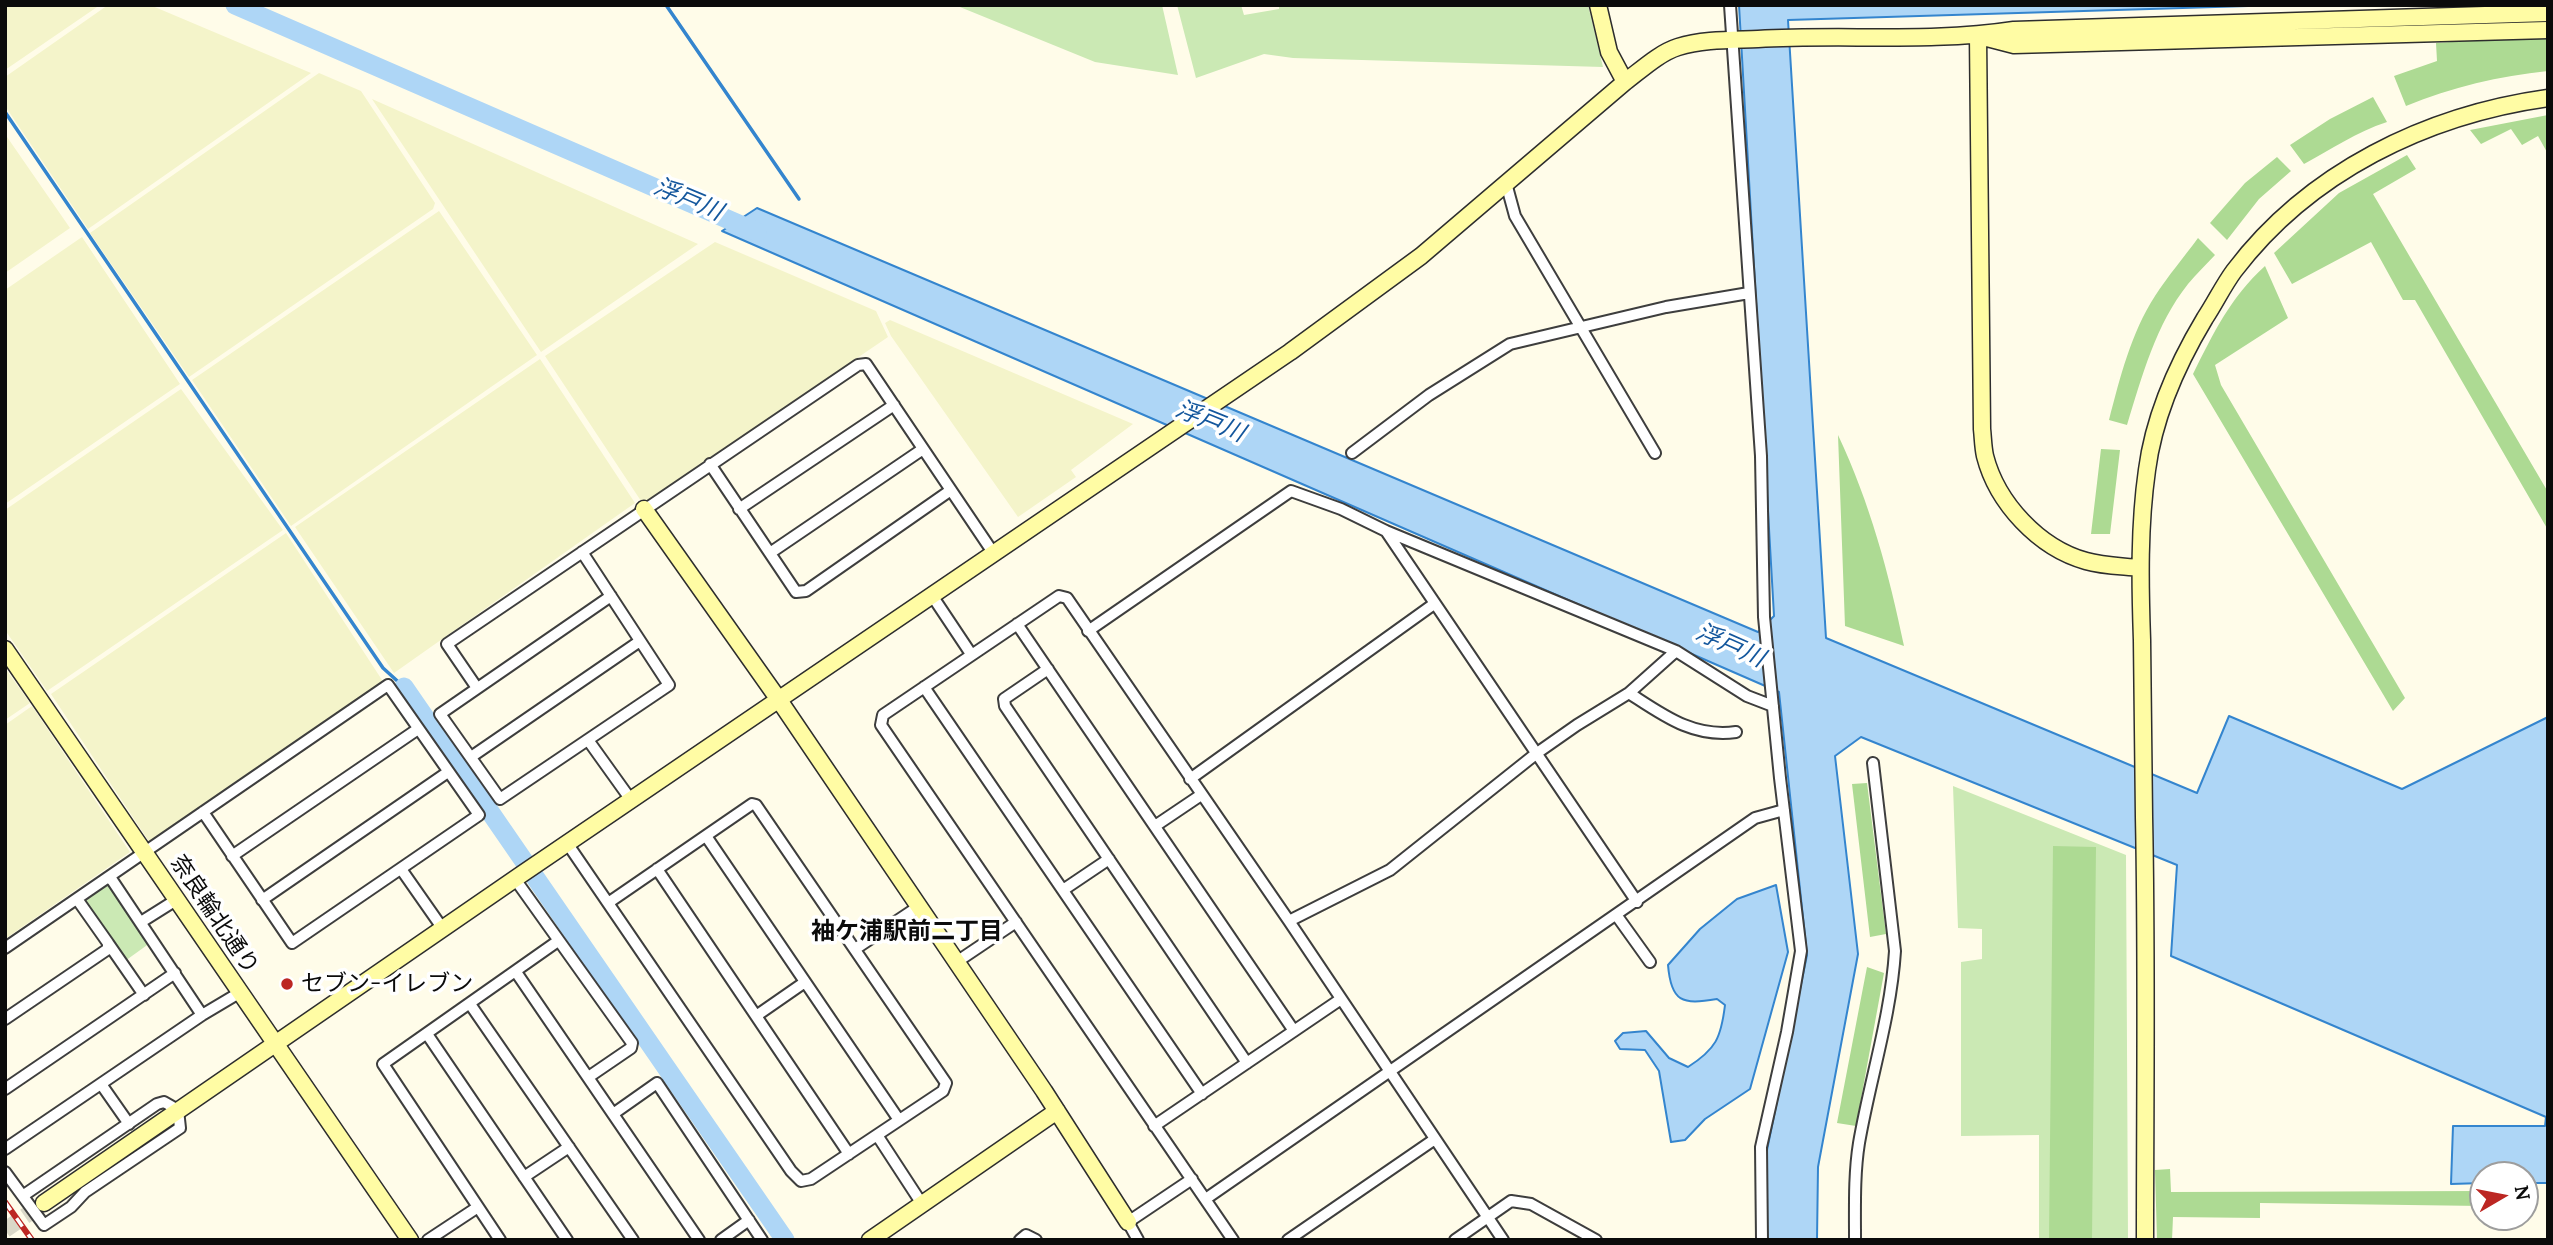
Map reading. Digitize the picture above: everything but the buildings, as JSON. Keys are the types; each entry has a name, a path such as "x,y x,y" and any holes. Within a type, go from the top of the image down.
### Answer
{"street":[{"path":"1598,5 1609,52 1625,82"},
{"path":"1730,5 1761,456 1765,624 1801,959 1761,1147 1762,1240"},
{"path":"44,1203 518,876 933,597 1383,285 1421,257 1625,82 1651,62 1677,48 1798,37 1978,36 2014,30 2548,13"},
{"path":"1978,36 2014,45 2548,30"},
{"path":"1978,36 1982,429 1985,455 1993,478 2010,507 2047,543 2085,561 2140,568"},
{"path":"2145,1240 2145,865 2140,568 2147,467 2164,404 2193,338 2240,264 2274,226 2330,179 2383,146 2448,121 2505,104 2548,98"},
{"path":"1506,183 1515,216 1655,453"},
{"path":"1352,453 1429,395 1510,344 1666,307 1749,293"},
{"path":"477,688 447,644 858,365 866,364 994,554"},
{"path":"739,509 894,405"},
{"path":"769,553 923,449"},
{"path":"710,464 796,592 806,591 951,490"},
{"path":"1088,631 1291,491 1341,509 1386,531 1676,651 1747,695 1773,706"},
{"path":"644,509 779,700 1057,1111 1138,1240"},
{"path":"1386,531 1636,902"},
{"path":"582,552 611,596 669,685 500,799 440,714 611,596"},
{"path":"1233,1240 1207,1198 1154,1126 881,725 883,715 1059,596 1066,598 1289,921 1503,1240"},
{"path":"933,597 971,654"},
{"path":"1190,779 1434,604"},
{"path":"1017,624 1294,1031"},
{"path":"471,757 640,641"},
{"name":"奈良輪北通り","path":"5,649 410,1240"},
{"path":"1289,921 1390,870 1537,753 1629,693 1676,651"},
{"path":"1048,669 1004,699 1005,706 1247,1063"},
{"path":"5,948 108,878 202,812 388,685 479,815 292,943 202,812"},
{"path":"924,687 1202,1094"},
{"path":"1629,693 1667,718 1704,732 1717,735 1736,732"},
{"path":"232,856 418,729"},
{"path":"588,740 631,800"},
{"path":"1855,1240 1855,1186 1859,1143 1876,1070 1894,973 1895,951 1873,763"},
{"path":"262,900 448,772"},
{"path":"1155,827 1201,795"},
{"path":"568,843 608,903 790,1171 801,1181 811,1179 943,1091 946,1083 756,805 752,804 608,903"},
{"path":"1207,1198 1755,818 1784,810"},
{"path":"706,836 899,1120"},
{"path":"1063,890 1109,859"},
{"path":"401,869 443,929"},
{"path":"657,869 849,1154"},
{"path":"518,876 558,941 632,1043 631,1048 590,1076"},
{"path":"108,878 112,880 202,1014"},
{"path":"77,899 144,995"},
{"path":"141,922 176,900"},
{"path":"855,949 918,907"},
{"path":"1616,916 1650,962"},
{"path":"955,963 1016,922"},
{"path":"500,1240 383,1064 558,941"},
{"path":"5,1018 108,949 108,943"},
{"path":"516,972 590,1076 699,1240"},
{"path":"5,1089 175,973"},
{"path":"756,1016 805,982"},
{"path":"5,1149 202,1014 239,993"},
{"path":"1154,1126 1341,999"},
{"path":"470,1004 633,1240"},
{"path":"427,1034 567,1240"},
{"path":"614,1114 657,1083 762,1240"},
{"path":"101,1084 129,1124"},
{"path":"24,1195 157,1104 164,1102 178,1110"},
{"path":"5,1171 44,1225 71,1207 85,1192 180,1128 178,1110"},
{"path":"873,1239 1057,1111"},
{"path":"877,1135 922,1204"},
{"path":"1289,1240 1435,1139"},
{"path":"524,1177 569,1147"},
{"path":"1128,1222 1192,1179"},
{"path":"1455,1240 1511,1200 1531,1204 1597,1240"},
{"path":"428,1240 478,1208"},
{"path":"721,1240 749,1220"},
{"path":"1020,1240 1027,1235 1036,1240"}],"green space":[{"path":"5,5 100,5 5,70"},
{"path":"108,5 150,5 311,73 88,229 5,106 5,77"},
{"path":"955,5 1162,5 1178,75 1095,62"},
{"path":"1177,5 1241,5 1244,15 1279,9 1279,5 1588,5 1603,67 1293,58 1264,54 1196,78"},
{"path":"2527,37 2548,39 2548,71 2476,83 2406,106 2394,76 2437,61 2436,43"},
{"path":"319,73 361,91 435,203 433,209 189,377 90,233"},
{"path":"2373,97 2387,122 2354,136 2304,164 2290,145 2330,119"},
{"path":"372,99 698,244 541,352"},
{"path":"2548,115 2548,154 2538,136 2522,145 2511,129 2481,144 2470,130"},
{"path":"5,134 70,228 5,273"},
{"path":"2407,155 2416,169 2373,194 2548,492 2548,530 2415,300 2403,300 2371,242 2292,284 2274,253 2339,193"},
{"path":"2277,157 2291,171 2259,199 2227,240 2210,223 2245,183"},
{"path":"439,211 537,355 291,526 192,380"},
{"path":"82,237 180,384 5,504 5,290"},
{"path":"2198,238 2215,255 2188,284 2167,316 2151,351 2127,425 2109,420 2127,356 2139,325 2160,289"},
{"path":"715,242 876,311 888,337 643,504 545,356"},
{"path":"2265,266 2288,318 2215,365 2221,385 2405,698 2393,711 2193,374 2232,303"},
{"path":"890,320 1133,424 1071,470 1076,477 1018,517 891,336 885,323"},
{"path":"540,359 635,503 394,673 295,527"},
{"path":"181,389 283,530 47,691 5,630 5,510"},
{"path":"1838,435 1860,486 1877,539 1904,646 1845,626"},
{"path":"2101,449 2120,450 2110,534 2091,534"},
{"path":"286,533 384,683 150,843 51,694"},
{"path":"5,668 30,703 5,720"},
{"path":"32,706 130,852 5,939 5,725"},
{"path":"1867,783 1886,934 1870,937 1852,784"},
{"path":"1953,786 2126,855 2128,1240 2039,1240 2039,1135 1961,1136 1961,962 1982,959 1982,929 1958,928"},
{"path":"2053,846 2096,847 2092,1240 2049,1240"},
{"path":"105,883 111,884 150,943 125,961 84,902 85,897"},
{"path":"1867,967 1884,973 1856,1126 1837,1123"},
{"path":"2170,1169 2171,1192 2469,1191 2469,1206 2260,1203 2260,1218 2173,1217 2172,1240 2157,1240 2155,1170"}],"water":[{"path":"1739,5 2281,5 1788,20 1826,638 2197,793 2229,716 2402,789 2548,717 2548,1183 2539,1183 2539,1161 2469,1161 2469,1183 2451,1184 2453,1126 2545,1126 2546,1117 2171,956 2177,865 1861,737 1835,756 1858,954 1818,1167 1817,1240 1767,1240 1767,1150 1807,955 1779,692 722,231 757,208 1758,632 1774,616"},
{"path":"1776,885 1788,952 1750,1089 1705,1119 1685,1140 1671,1142 1659,1071 1645,1050 1620,1049 1615,1041 1623,1033 1646,1031 1669,1058 1688,1067 1705,1054 1716,1042 1725,1005 1717,999 1687,1001 1680,998 1672,987 1668,965 1700,929 1737,899"}],"waterway":[{"name":"浮戸川","path":"235,5 757,232"},
{"path":"666,5 799,199"},
{"path":"5,112 383,668 404,687"},
{"path":"404,687 785,1240"}],"tunnel":[{"path":"5,1230 44,1203"}],"railway":[{"path":"5,1202 32,1240"}],"place":[{"name":"セブン-イレブン","path":"287,984"}],"district":[{"name":"袖ケ浦駅前二丁目","path":"907,932"}]}
